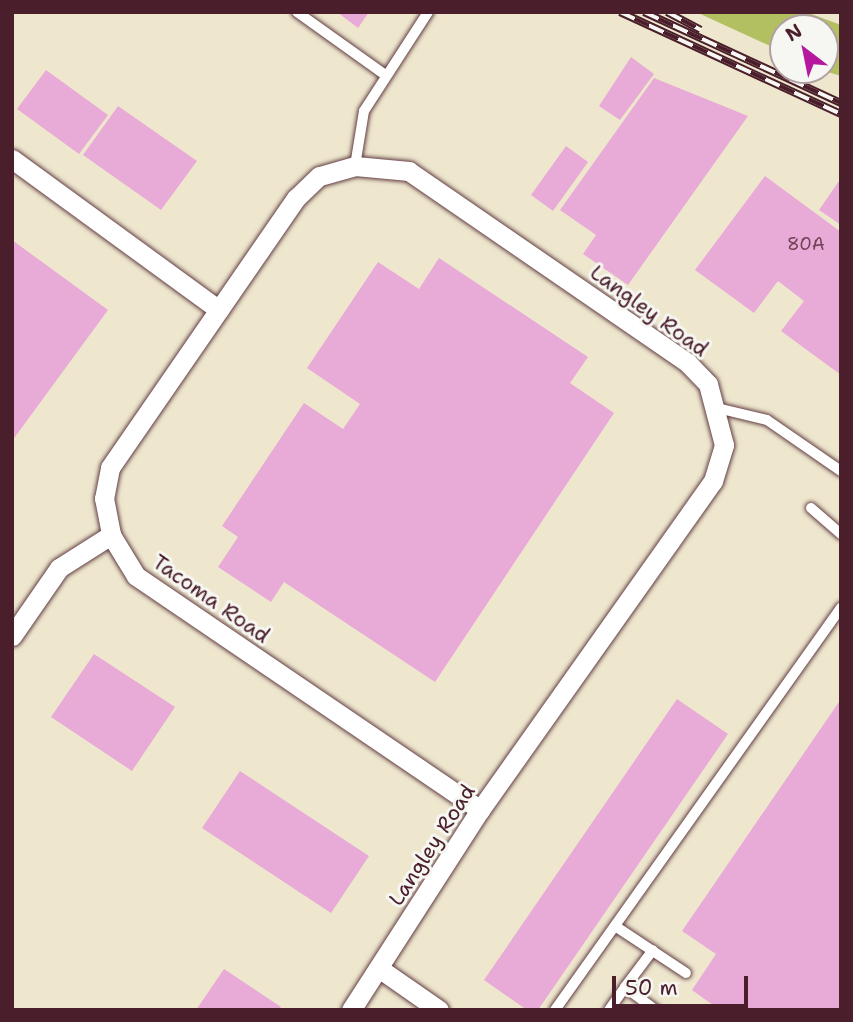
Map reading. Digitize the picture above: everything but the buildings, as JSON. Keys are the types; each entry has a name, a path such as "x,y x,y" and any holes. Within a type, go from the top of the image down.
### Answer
{"street":[{"path":"12,159 219,310"},
{"name":"Langley Road","path":"219,310 296,198 319,176 355,166 409,171 688,363 708,384 724,444 713,481 480,810 380,969 351,1010"},
{"name":"Tacoma Road","path":"219,310 110,468 104,498 111,535 136,576 480,810"},
{"path":"12,636 59,568 111,535"},
{"path":"380,969 439,1010"}],"lane":[{"path":"297,12 384,74"},
{"path":"355,166 359,126 384,74 428,12"},
{"path":"716,408 767,420 841,471"},
{"path":"811,508 841,534"},
{"path":"555,1010 841,607"},
{"path":"615,926 686,973"},
{"path":"608,1010 653,950"},
{"path":"625,987 656,1010"}],"green space":[{"path":"696,12 811,14 769,14 769,46"},
{"path":"839,24 841,25 839,75"}],"railway":[{"path":"620,12 841,114"},
{"path":"644,12 841,103"},
{"path":"667,12 701,30"}]}
